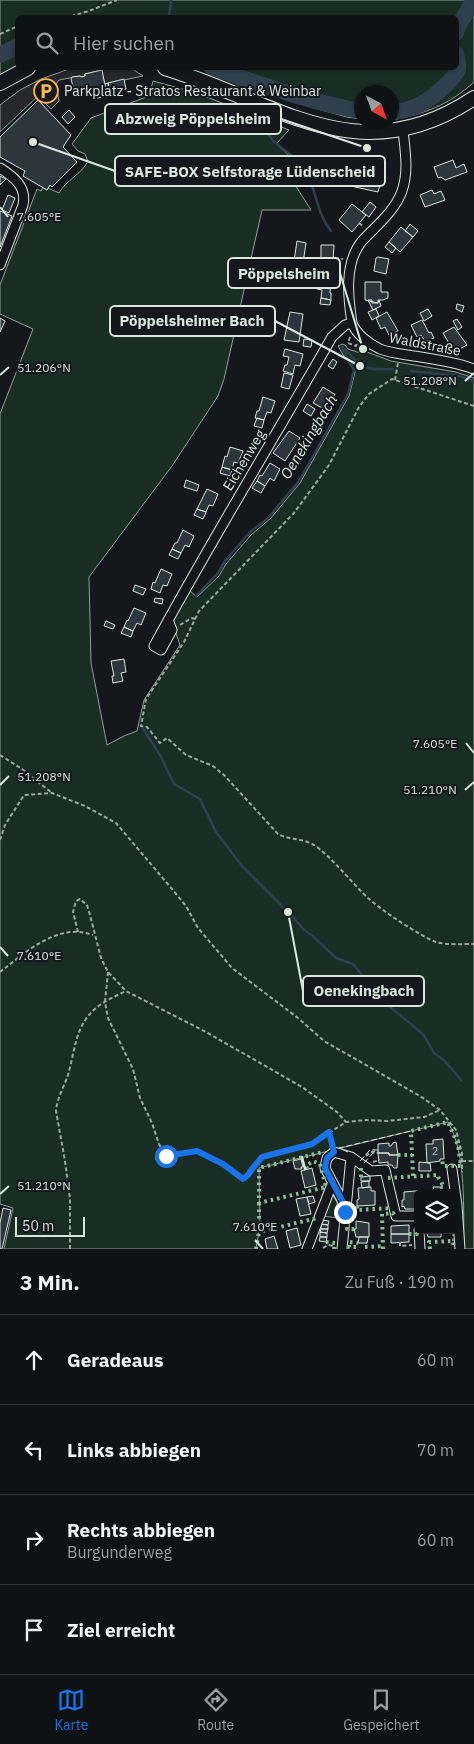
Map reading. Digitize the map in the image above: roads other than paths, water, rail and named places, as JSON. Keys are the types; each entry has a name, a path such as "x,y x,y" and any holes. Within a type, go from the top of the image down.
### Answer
{"main road":[{"path":"0,83 24,70"},
{"path":"170,70 309,123 350,132 366,133 403,130 443,117 474,98"}],"street":[{"path":"352,323 349,291 354,254 364,239 396,204 402,192 406,168 403,130"},
{"path":"0,168 13,176 25,195 0,266"},
{"name":"Waldstraße","path":"352,323 368,342 379,349 450,362 474,369"},
{"name":"Eichenweg","path":"168,620 172,630 161,650 154,646 168,620 198,565 332,337 345,325 352,323"},
{"path":"345,1206 325,1168 327,1158 334,1152 351,1157 371,1171 385,1170 396,1216 414,1216"},
{"path":"342,1248 351,1157"},
{"path":"452,1174 456,1192 460,1249"},
{"path":"306,1249 332,1184"},
{"path":"419,1234 420,1247"}],"waterway":[{"path":"169,15 171,0"},
{"path":"459,25 474,0"},
{"path":"0,55 15,48"},
{"path":"218,70 267,87 354,110"},
{"path":"399,111 415,107 428,100 451,80 458,70"},
{"name":"Oenekingbach","path":"267,120 266,127 272,140 296,159 306,172 321,214 331,231"},
{"name":"Oenekingbach","path":"196,596 218,573 225,561 250,532 267,519 299,481 348,394 354,370 342,346"},
{"path":"345,349 361,365 371,369 393,369"},
{"path":"411,371 460,376 474,381"},
{"name":"Oenekingbach","path":"142,727 161,757 174,784 200,799 216,832 242,866 304,930 336,958 353,964 384,1002 423,1034 434,1053 445,1061 461,1080"}],"place":[{"name":"Parkplatz - Stratos Restaurant & Weinbar","path":"46,91"},
{"name":"SAFE-BOX Selfstorage Lüdenscheid","path":"33,142"},
{"name":"Abzweig Pöppelsheim","path":"367,148"},
{"name":"Pöppelsheim","path":"363,349"},
{"name":"Pöppelsheimer Bach","path":"360,366"},
{"name":"Oenekingbach","path":"288,912"}]}
